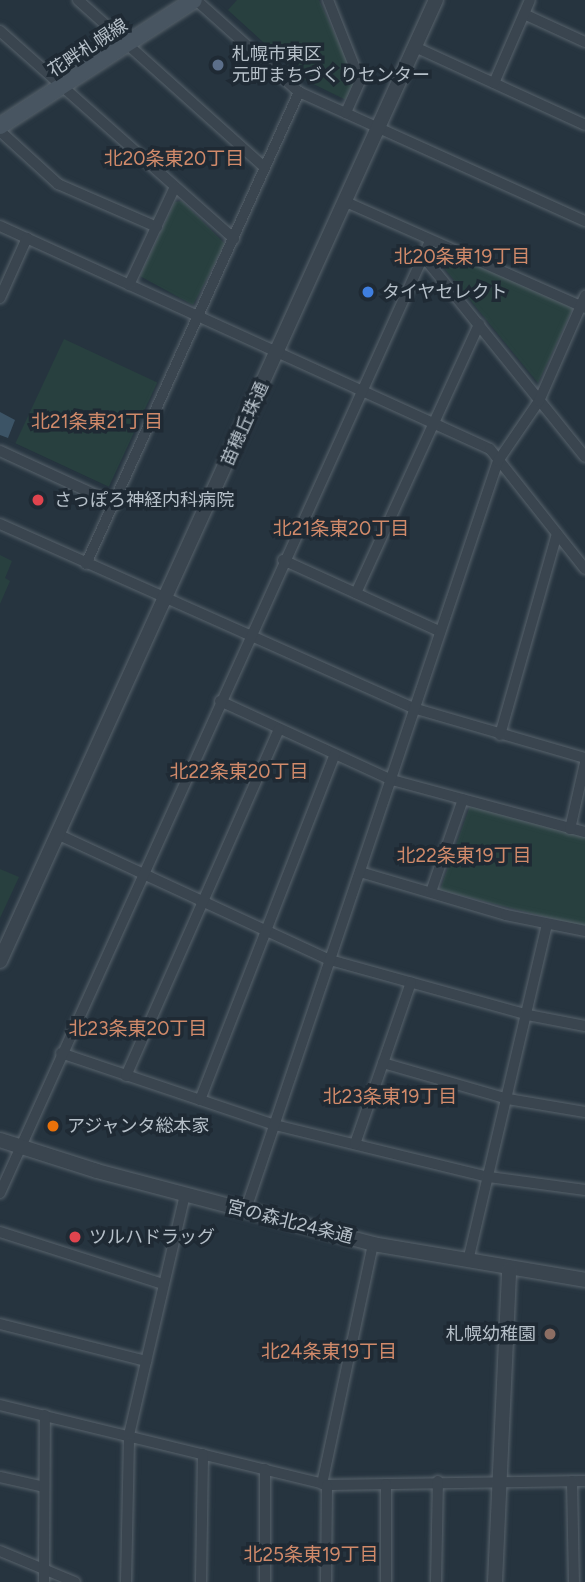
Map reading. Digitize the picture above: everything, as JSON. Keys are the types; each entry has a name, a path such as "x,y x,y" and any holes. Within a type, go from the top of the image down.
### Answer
{"main road":[{"name":"花畔札幌線","path":"0,129 195,0"}],"street":[{"path":"78,0 265,168"},
{"path":"195,0 299,92 585,221"},
{"name":"苗穂丘珠通","path":"1,954 165,600 436,0"},
{"path":"494,83 530,0"},
{"path":"330,1 360,81 346,113"},
{"path":"524,14 585,42"},
{"path":"0,31 234,239"},
{"path":"415,47 585,125"},
{"path":"86,564 299,92"},
{"path":"0,129 58,184 156,227"},
{"path":"129,285 175,187"},
{"path":"245,1212 392,779 439,631 499,461 539,401 584,303 430,241 346,202"},
{"path":"0,226 490,450 585,569"},
{"path":"0,298 27,238"},
{"path":"0,1193 248,637 430,241"},
{"path":"424,256 585,457"},
{"path":"356,593 479,324"},
{"path":"0,451 115,504"},
{"path":"0,524 248,637 413,708 585,760 570,829"},
{"path":"500,735 557,534"},
{"path":"284,560 439,631"},
{"path":"220,701 392,779 585,832"},
{"path":"126,1076 279,729"},
{"path":"200,1100 335,754"},
{"path":"431,892 463,799"},
{"path":"57,834 330,960 528,1015 585,1026"},
{"path":"360,872 547,925 585,932"},
{"path":"468,1261 528,1015 547,925"},
{"path":"355,1144 411,982"},
{"path":"61,1053 275,1125 489,1177 585,1190"},
{"path":"383,1063 508,1099 585,1112"},
{"name":"宮の森北24条通","path":"0,1140 245,1212 373,1244 585,1280"},
{"path":"126,1582 129,1435 185,1195"},
{"path":"0,1232 163,1284"},
{"path":"326,1582 324,1485 373,1244"},
{"path":"495,1582 509,1269"},
{"path":"0,1324 146,1361"},
{"path":"0,1405 324,1485 498,1480 585,1481"},
{"path":"44,1582 45,1415"},
{"path":"201,1582 202,1454"},
{"path":"265,1469 265,1582"},
{"path":"0,1477 44,1487"},
{"path":"436,1582 438,1481"},
{"path":"572,1481 574,1582"},
{"path":"386,1484 386,1582"},
{"path":"0,1551 75,1582"}],"green space":[{"path":"237,0 319,0 356,80 346,100 305,80 228,10"},
{"path":"182,201 225,244 193,305 140,276 175,202"},
{"path":"435,247 573,308 538,383 432,253"},
{"path":"64,339 157,383 109,487 15,443"},
{"path":"0,555 12,561 5,578 10,581 0,604"},
{"path":"470,806 585,837 585,927 440,890"},
{"path":"0,869 19,877 0,918"}],"water":[{"path":"0,412 15,420 8,438 0,435"}],"place":[{"name":"札幌市東区 元町まちづくりセンター","path":"218,65"},
{"name":"タイヤセレクト","path":"368,292"},
{"name":"さっぽろ神経内科病院","path":"38,500"},
{"name":"アジャンタ総本家","path":"53,1126"},
{"name":"ツルハドラッグ","path":"75,1237"},
{"name":"札幌幼稚園","path":"550,1334"}],"district":[{"name":"北20条東20丁目","path":"174,159"},
{"name":"北20条東19丁目","path":"462,257"},
{"name":"北21条東21丁目","path":"97,422"},
{"name":"北21条東20丁目","path":"341,529"},
{"name":"北22条東20丁目","path":"239,772"},
{"name":"北22条東19丁目","path":"464,856"},
{"name":"北23条東20丁目","path":"138,1029"},
{"name":"北23条東19丁目","path":"390,1097"},
{"name":"北24条東19丁目","path":"329,1352"},
{"name":"北25条東19丁目","path":"311,1555"}]}
